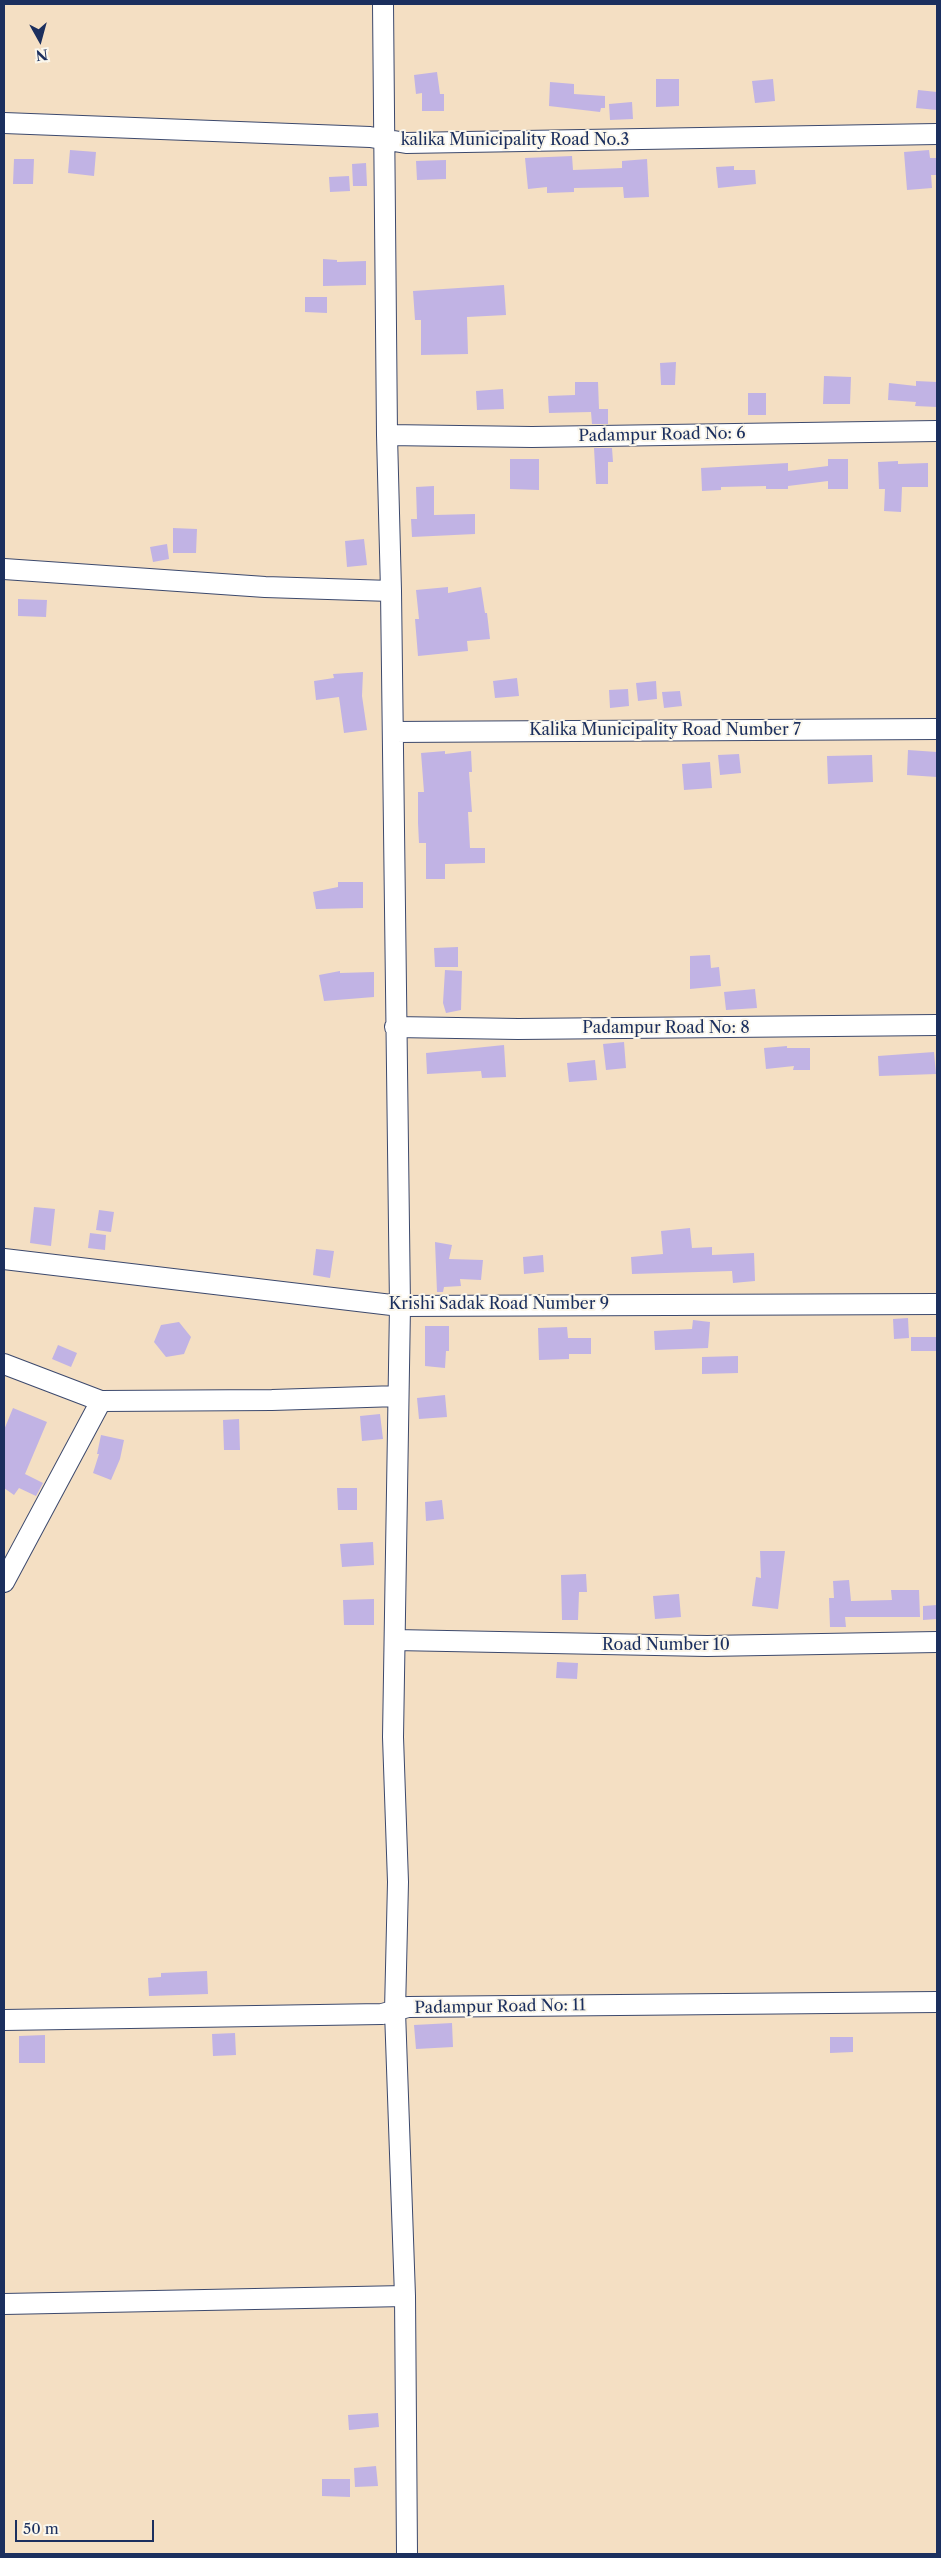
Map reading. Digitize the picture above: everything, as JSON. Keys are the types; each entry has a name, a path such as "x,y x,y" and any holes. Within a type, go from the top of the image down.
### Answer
{"street":[{"path":"383,4 387,435 391,591 400,1306 393,1737 398,1882 395,2011 405,2296 407,2554"},
{"name":"kalika Municipality Road No.3","path":"4,123 370,137 406,143 937,134"},
{"name":"Padampur Road No: 6","path":"387,435 532,437 937,431"},
{"path":"4,569 265,587 391,591"},
{"name":"Kalika Municipality Road Number 7","path":"393,732 937,729"},
{"name":"Padampur Road No: 8","path":"395,1027 518,1029 937,1025"},
{"name":"Krishi Sadak Road Number 9","path":"4,1258 400,1306 937,1304"},
{"path":"4,1364 101,1401 272,1400 398,1396"},
{"path":"4,1582 101,1401"},
{"name":"Road Number 10","path":"396,1640 707,1646 937,1642"},
{"name":"Padampur Road No: 11","path":"4,2020 382,2014 408,2007 937,2002"},
{"path":"4,2304 405,2296"}],"building":[{"path":"437,72 440,94 444,94 444,111 422,111 422,93 416,94 414,75"},
{"path":"656,79 679,79 679,106 656,107"},
{"path":"773,79 775,101 755,103 752,81"},
{"path":"550,82 574,84 574,94 605,96 605,108 601,108 600,112 549,106"},
{"path":"918,90 937,92 937,110 916,108"},
{"path":"632,102 633,119 610,120 609,104"},
{"path":"70,150 96,152 94,176 68,173"},
{"path":"929,150 930,158 937,158 937,175 931,175 932,188 907,190 904,152"},
{"path":"572,156 573,170 622,168 622,161 647,159 649,197 624,198 623,187 574,188 574,192 547,193 547,187 528,189 525,158"},
{"path":"14,159 34,159 33,184 13,184"},
{"path":"446,160 446,179 417,180 416,161"},
{"path":"366,163 367,186 353,186 352,164"},
{"path":"734,166 734,170 755,170 756,184 718,188 716,167"},
{"path":"349,176 350,191 330,192 329,177"},
{"path":"323,259 337,260 337,262 366,261 366,285 323,286"},
{"path":"504,285 506,315 467,317 468,354 421,355 421,320 415,320 413,291"},
{"path":"305,297 327,297 327,313 305,312"},
{"path":"676,362 675,385 661,385 660,363"},
{"path":"824,376 851,377 850,404 823,404"},
{"path":"916,381 937,382 937,407 915,406 916,402 888,400 889,383 916,386"},
{"path":"575,382 598,382 599,409 608,409 608,424 592,424 591,412 549,413 548,396 575,395"},
{"path":"503,389 504,409 477,410 476,391"},
{"path":"748,393 766,393 766,415 748,415"},
{"path":"594,448 612,448 613,462 608,462 608,484 596,484"},
{"path":"510,459 539,459 539,490 510,489"},
{"path":"828,459 848,459 848,489 828,489 828,481 788,486 788,489 766,489 766,486 721,487 721,490 702,491 701,468 788,463 788,471 828,466"},
{"path":"898,461 898,464 928,463 928,487 902,487 901,512 884,511 885,489 879,489 878,462"},
{"path":"434,486 434,515 475,514 475,534 412,537 411,519 417,519 416,487"},
{"path":"173,528 197,529 196,553 173,553"},
{"path":"364,539 367,565 347,567 345,541"},
{"path":"167,544 169,559 153,562 150,547"},
{"path":"448,587 448,593 481,587 490,639 467,641 468,651 418,656 415,619 419,619 416,590"},
{"path":"18,599 47,600 46,617 18,616"},
{"path":"363,672 362,696 367,730 344,733 339,697 316,700 314,681 334,678 333,674"},
{"path":"517,678 519,696 495,698 493,681"},
{"path":"656,681 657,699 638,701 636,683"},
{"path":"628,689 629,706 610,708 609,690"},
{"path":"680,691 682,706 664,708 662,692"},
{"path":"908,750 937,752 937,777 907,775"},
{"path":"445,751 445,754 471,751 472,772 469,772 472,812 468,812 470,848 485,848 485,863 445,864 445,879 426,879 426,843 419,843 418,823 418,792 424,792 421,753"},
{"path":"739,754 741,773 720,775 718,755"},
{"path":"872,755 873,782 828,784 827,756"},
{"path":"710,762 712,788 684,790 682,764"},
{"path":"338,882 363,882 363,908 316,909 313,892 338,887"},
{"path":"458,947 458,967 435,967 434,948"},
{"path":"710,955 711,968 719,967 721,986 690,989 690,956"},
{"path":"445,970 462,971 461,1010 446,1013 443,1003"},
{"path":"340,971 340,973 374,972 374,997 324,1001 319,975"},
{"path":"755,989 757,1008 726,1010 724,992"},
{"path":"624,1042 626,1068 606,1070 603,1044"},
{"path":"504,1045 506,1077 482,1078 481,1071 427,1074 426,1053"},
{"path":"787,1046 787,1048 810,1048 810,1070 793,1070 794,1066 766,1069 764,1048"},
{"path":"934,1052 936,1074 879,1076 878,1056"},
{"path":"595,1060 597,1080 569,1082 567,1063"},
{"path":"34,1207 55,1209 51,1246 30,1243"},
{"path":"99,1210 114,1212 111,1232 96,1230"},
{"path":"690,1228 692,1248 712,1247 712,1255 754,1253 755,1281 733,1283 732,1271 632,1274 631,1257 663,1254 661,1231"},
{"path":"90,1233 106,1235 105,1250 88,1248"},
{"path":"435,1242 452,1245 449,1259 483,1260 481,1280 460,1279 461,1286 444,1287 443,1292 437,1292"},
{"path":"316,1249 334,1251 330,1278 313,1275"},
{"path":"543,1255 544,1272 524,1274 523,1257"},
{"path":"908,1318 909,1338 894,1339 893,1319"},
{"path":"693,1320 710,1322 708,1348 655,1350 654,1331 692,1329"},
{"path":"179,1322 191,1337 184,1354 166,1357 154,1342 161,1325"},
{"path":"425,1326 449,1326 449,1351 446,1351 445,1368 425,1366"},
{"path":"567,1327 568,1338 591,1338 591,1354 569,1354 569,1359 539,1360 538,1328"},
{"path":"911,1337 937,1337 937,1351 911,1351"},
{"path":"58,1345 77,1353 71,1367 52,1359"},
{"path":"738,1356 738,1373 702,1374 702,1357"},
{"path":"445,1395 447,1417 419,1419 417,1398"},
{"path":"13,1408 47,1422 25,1474 43,1483 36,1496 19,1488 14,1495 4,1488 4,1430"},
{"path":"380,1414 383,1439 362,1441 360,1416"},
{"path":"239,1419 240,1450 224,1450 223,1420"},
{"path":"101,1435 124,1440 120,1459 111,1480 93,1473 99,1454 97,1454"},
{"path":"337,1488 357,1488 357,1510 338,1510"},
{"path":"442,1500 444,1519 426,1521 425,1502"},
{"path":"373,1542 374,1565 342,1567 340,1544"},
{"path":"760,1551 785,1551 778,1609 752,1606 756,1577 761,1578"},
{"path":"586,1574 587,1592 579,1592 578,1620 562,1620 561,1575"},
{"path":"849,1580 851,1601 892,1600 891,1590 919,1590 920,1617 845,1617 846,1627 830,1627 829,1598 834,1598 833,1581"},
{"path":"679,1594 681,1617 655,1619 653,1596"},
{"path":"374,1599 374,1625 344,1625 343,1600"},
{"path":"937,1605 937,1619 923,1620 923,1606"},
{"path":"557,1662 578,1663 577,1679 556,1678"},
{"path":"207,1971 208,1994 149,1996 148,1978 161,1977 161,1973"},
{"path":"452,2023 453,2047 416,2049 414,2025"},
{"path":"235,2033 236,2055 213,2056 212,2034"},
{"path":"45,2035 45,2063 19,2063 19,2036"},
{"path":"830,2037 853,2037 853,2052 830,2053"},
{"path":"378,2413 379,2427 349,2430 348,2415"},
{"path":"376,2466 378,2486 355,2487 354,2468"},
{"path":"322,2479 350,2479 350,2497 322,2496"}]}
